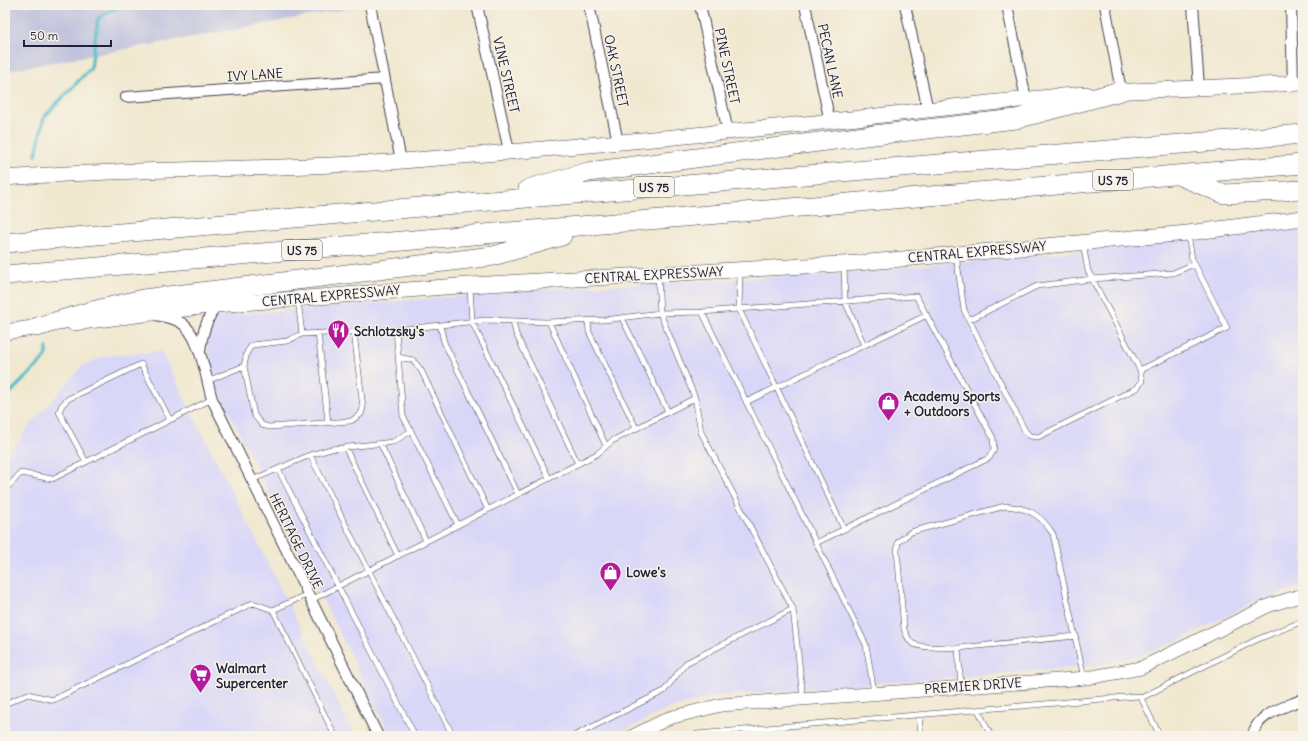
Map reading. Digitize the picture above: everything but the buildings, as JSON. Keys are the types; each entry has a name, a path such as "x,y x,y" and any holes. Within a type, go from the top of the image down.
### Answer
{"highway":[{"path":"490,201 588,172 864,136 1016,119 1121,91"},
{"name":"US 75","path":"5,243 490,201 1303,134"},
{"name":"US 75","path":"5,275 1303,164"},
{"path":"1177,175 1224,194 1303,190"},
{"path":"37,328 88,312 143,299 493,256 600,224"}],"main road":[{"path":"5,178 95,172 308,166 401,161 830,122 1026,99 1121,91 1298,83"},
{"name":"CENTRAL EXPRESSWAY","path":"5,332 216,305 470,285 844,264 1188,233 1303,218"}],"street":[{"path":"370,5 401,161"},
{"name":"VINE STREET","path":"477,5 509,151"},
{"name":"OAK STREET","path":"589,5 618,142"},
{"name":"PINE STREET","path":"700,5 728,132"},
{"name":"PECAN LANE","path":"805,5 830,122"},
{"path":"905,5 928,110"},
{"path":"1007,5 1026,99"},
{"path":"1104,5 1121,91"},
{"path":"1193,5 1200,87"},
{"path":"1291,5 1298,83"},
{"name":"IVY LANE","path":"126,98 385,79"},
{"name":"HERITAGE DRIVE","path":"200,354 203,330 207,319 216,305"},
{"name":"HERITAGE DRIVE","path":"152,313 181,323 193,339 200,354 212,399 378,736"},
{"name":"PREMIER DRIVE","path":"633,736 669,718 720,705 1084,678 1142,668 1270,605 1303,595"},
{"path":"1253,736 1255,727 1265,717 1303,699"}],"lane":[{"path":"1140,370 1227,328 1194,264 1188,233"},
{"path":"956,254 962,299 969,320 1025,431 1030,436 1038,437 1137,388 1142,381 1140,370 1092,279 1084,256 1083,242"},
{"path":"844,264 845,301 864,345"},
{"path":"969,320 1037,286 1092,279 1173,273 1194,264"},
{"path":"740,270 739,309 844,529"},
{"path":"658,274 660,313 695,398 701,432 793,609 803,699"},
{"path":"470,285 472,322 549,478"},
{"path":"354,332 362,408 361,414 351,421 269,427 262,425 254,415 244,366 247,352 252,345 287,340 302,334 396,330 472,322 588,321 660,313 702,312 916,296 928,315 993,438 994,449 988,458 816,543"},
{"path":"298,298 302,334"},
{"path":"702,312 866,645 874,693"},
{"path":"746,402 928,315"},
{"path":"622,318 668,412"},
{"path":"513,321 516,334 578,464"},
{"path":"588,321 589,332 636,428"},
{"path":"549,322 606,446"},
{"path":"440,325 444,342 518,494"},
{"path":"396,330 403,416 458,525"},
{"path":"318,333 328,422"},
{"path":"398,357 412,360 421,370 488,510"},
{"path":"86,462 59,412 68,399 141,364 170,420"},
{"path":"206,381 244,366"},
{"path":"5,704 28,694 53,700 252,603 273,610 338,586 597,454 612,440 695,398"},
{"path":"5,490 21,473 52,479 212,399"},
{"path":"252,480 310,455 345,447 381,445 393,442 411,432"},
{"path":"381,445 426,541"},
{"path":"345,447 398,556"},
{"path":"310,455 453,736"},
{"path":"278,469 415,736"},
{"path":"1076,636 958,648 920,646 912,643 907,637 903,621 897,551 898,542 911,532 1005,506 1018,507 1032,512 1043,519 1053,534 1076,636 1084,678"},
{"path":"574,736 664,690 686,663 793,609"},
{"path":"273,610 335,736"},
{"path":"1141,698 1256,640 1303,620"},
{"path":"958,648 961,687"},
{"path":"693,736 697,734 1137,696 1141,698 1160,736"},
{"path":"978,710 991,736"},
{"path":"919,715 922,736"}],"shaded area":[{"path":"369,5 5,71 5,6"},
{"path":"1303,225 1303,586 1255,602 1173,643 1138,656 1094,666 717,696 665,710 613,736 391,736 217,388 206,337 211,321 227,315 562,288 833,274 1068,252"},
{"path":"161,351 355,736 5,736 5,458 29,427 83,365 106,356"}],"waterway":[{"path":"36,155 44,117 91,68 98,18 121,5"},
{"path":"5,398 45,358 47,348"}],"place":[{"name":"Schlotzsky's","path":"339,350"},
{"name":"Academy Sports + Outdoors","path":"888,422"},
{"name":"Lowe's","path":"611,592"},
{"name":"Walmart Supercenter","path":"201,694"}]}
